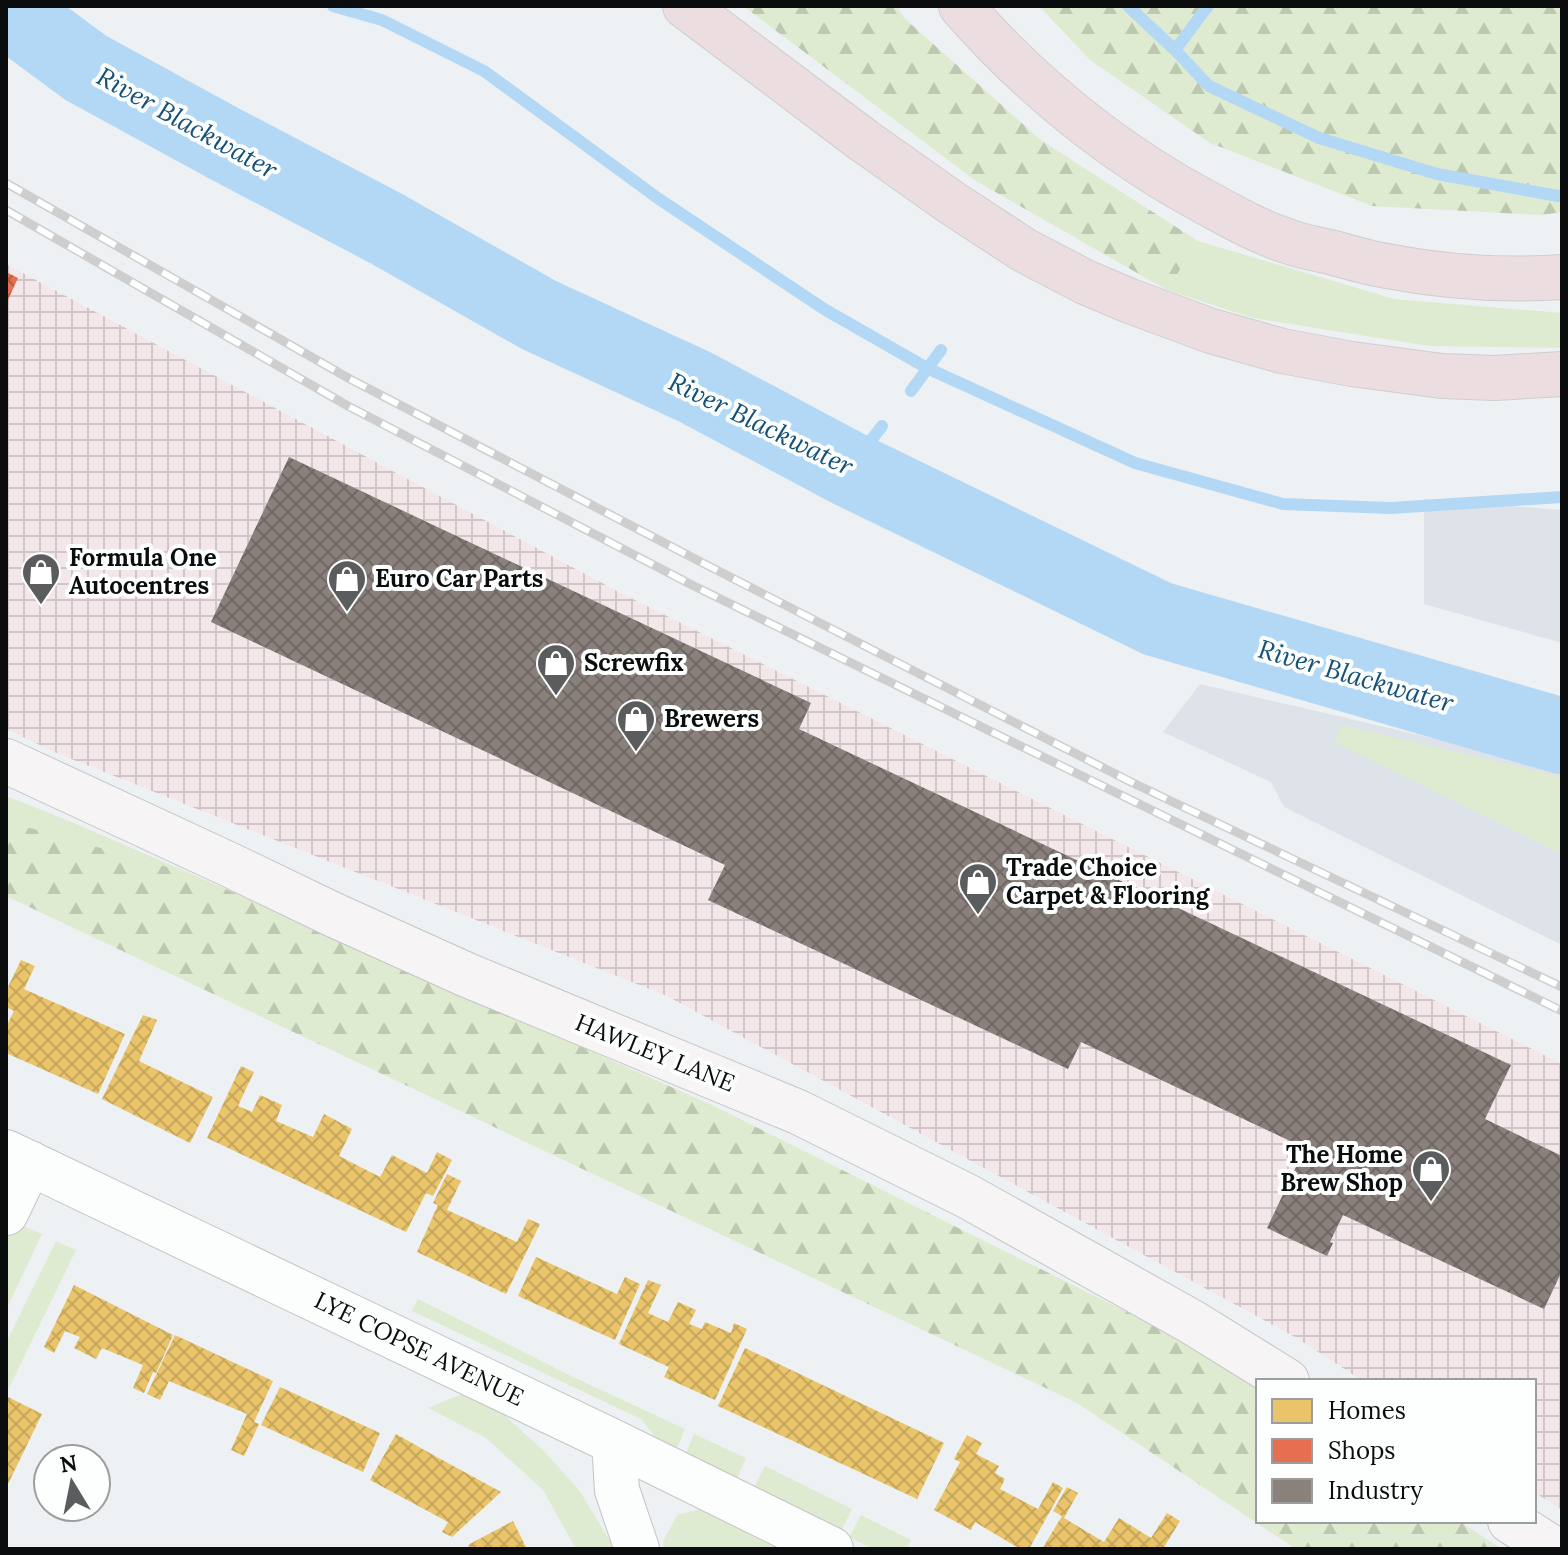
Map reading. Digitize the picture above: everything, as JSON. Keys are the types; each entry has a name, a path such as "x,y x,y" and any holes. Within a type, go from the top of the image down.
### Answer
{"highway":[{"path":"685,6 952,203 1024,250 1130,301 1211,331 1282,351 1352,364 1442,376 1495,378 1562,374"},
{"path":"961,6 995,45 1048,94 1114,147 1172,184 1274,236 1387,266 1457,275 1562,277"}],"main road":[{"name":"HAWLEY LANE","path":"6,761 467,975 798,1112 967,1196 1192,1322 1284,1379"},
{"path":"1513,1523 1554,1549"}],"street":[{"path":"6,1213 18,1157"},
{"name":"LYE COPSE AVENUE","path":"18,1157 831,1549"},
{"path":"614,1442 617,1490 637,1549"}],"shaded area":[{"path":"6,264 617,591 1562,1064 1562,1510 1536,1493 1536,1379 1360,1379 1295,1337 667,996 54,752 6,729"},
{"path":"1424,499 1562,510 1562,643 1424,604"},
{"path":"1200,684 1562,768 1562,945 1284,807 1271,782 1163,732"}],"green space":[{"path":"743,6 897,6 904,18 1042,141 1198,241 1167,290 976,181"},
{"path":"1039,6 1562,6 1562,212 1542,215 1372,206 1210,143 1090,60"},
{"path":"1198,241 1394,299 1562,313 1562,348 1429,346 1253,318 1167,290"},
{"path":"1342,725 1562,777 1562,854 1334,742"},
{"path":"6,796 62,818 192,874 6,821"},
{"path":"6,821 192,874 714,1106 1185,1341 1256,1388 1256,1522 1077,1403 6,896"},
{"path":"14,1222 42,1234 6,1310 6,1238"},
{"path":"56,1241 76,1250 9,1388 6,1387 6,1343"},
{"path":"418,1299 685,1429 675,1453 662,1446 641,1419 412,1311"},
{"path":"462,1394 493,1405 543,1450 579,1490 615,1549 576,1549 543,1490 486,1438 428,1408"},
{"path":"694,1434 746,1458 736,1481 684,1458"},
{"path":"765,1466 852,1509 841,1532 752,1491"},
{"path":"701,1509 789,1549 664,1549 663,1542 677,1515"},
{"path":"861,1515 911,1540 907,1549 873,1549 849,1537"},
{"path":"1257,1523 1462,1523 1502,1549 1296,1549"}],"building: Homes":[{"path":"21,960 35,966 24,989 125,1034 98,1094 6,1053 6,1027 14,1011 6,1007 6,991"},
{"path":"143,1015 157,1020 139,1061 213,1097 190,1143 102,1099"},
{"path":"241,1066 254,1072 238,1106 252,1112 260,1095 282,1105 276,1121 313,1137 324,1114 352,1129 339,1156 380,1177 392,1155 427,1173 437,1152 452,1160 433,1196 426,1193 406,1232 207,1138"},
{"path":"447,1174 461,1181 447,1210 517,1242 528,1219 540,1224 506,1294 417,1252 438,1205 433,1203"},
{"path":"536,1257 617,1294 625,1277 640,1284 615,1340 518,1296"},
{"path":"648,1280 661,1285 648,1313 668,1322 678,1302 696,1310 689,1324 702,1329 705,1322 731,1333 734,1323 747,1329 715,1400 664,1377 669,1367 619,1344"},
{"path":"74,1285 173,1335 144,1393 133,1388 143,1365 102,1348 96,1359 74,1348 80,1337 65,1331 54,1353 44,1347"},
{"path":"175,1335 273,1381 254,1422 259,1424 244,1456 231,1450 247,1414 169,1381 160,1400 147,1394"},
{"path":"745,1348 944,1443 917,1499 718,1406"},
{"path":"280,1387 380,1433 363,1472 261,1425"},
{"path":"6,1396 42,1414 6,1488"},
{"path":"396,1434 501,1492 452,1537 442,1532 448,1522 370,1480"},
{"path":"967,1435 982,1443 976,1454 999,1466 995,1473 1005,1479 1000,1489 1038,1509 1053,1482 1063,1488 1029,1549 1020,1549 975,1522 971,1530 934,1510 960,1462 954,1459"},
{"path":"1067,1487 1078,1493 1064,1518 1104,1542 1119,1518 1151,1538 1167,1513 1180,1521 1163,1549 1042,1549 1062,1516 1053,1511"},
{"path":"513,1521 527,1549 471,1549 468,1545"}],"building: Shops":[{"path":"6,272 18,278 6,304"}],"building: Industry":[{"path":"289,457 811,703 799,729 1511,1065 1485,1119 1562,1156 1562,1271 1544,1309 1343,1215 1327,1256 1267,1228 1305,1148 1081,1042 1068,1069 708,900 725,865 211,622"}],"waterway":[{"path":"28,25 50,6"},
{"path":"333,6 382,20 484,71 659,199 824,309 927,368 1135,463 1283,504 1391,508 1562,497"},
{"path":"1128,6 1209,86 1319,138 1437,174 1562,195"},
{"path":"1175,50 1208,6"},
{"name":"River Blackwater","path":"6,9 86,68 387,229 539,315 695,387 849,469 1158,619 1562,736"},
{"path":"911,391 941,350"},
{"path":"849,469 882,426"}],"railway":[{"path":"6,183 350,379 699,561 1131,782 1562,987"},
{"path":"6,210 348,406 694,586 1562,1011"}],"place":[{"name":"Formula One Autocentres","path":"41,606"},
{"name":"Euro Car Parts","path":"347,613"},
{"name":"Screwfix","path":"556,697"},
{"name":"Brewers","path":"636,753"},
{"name":"Trade Choice Carpet & Flooring","path":"978,916"},
{"name":"The Home Brew Shop","path":"1431,1203"}]}
